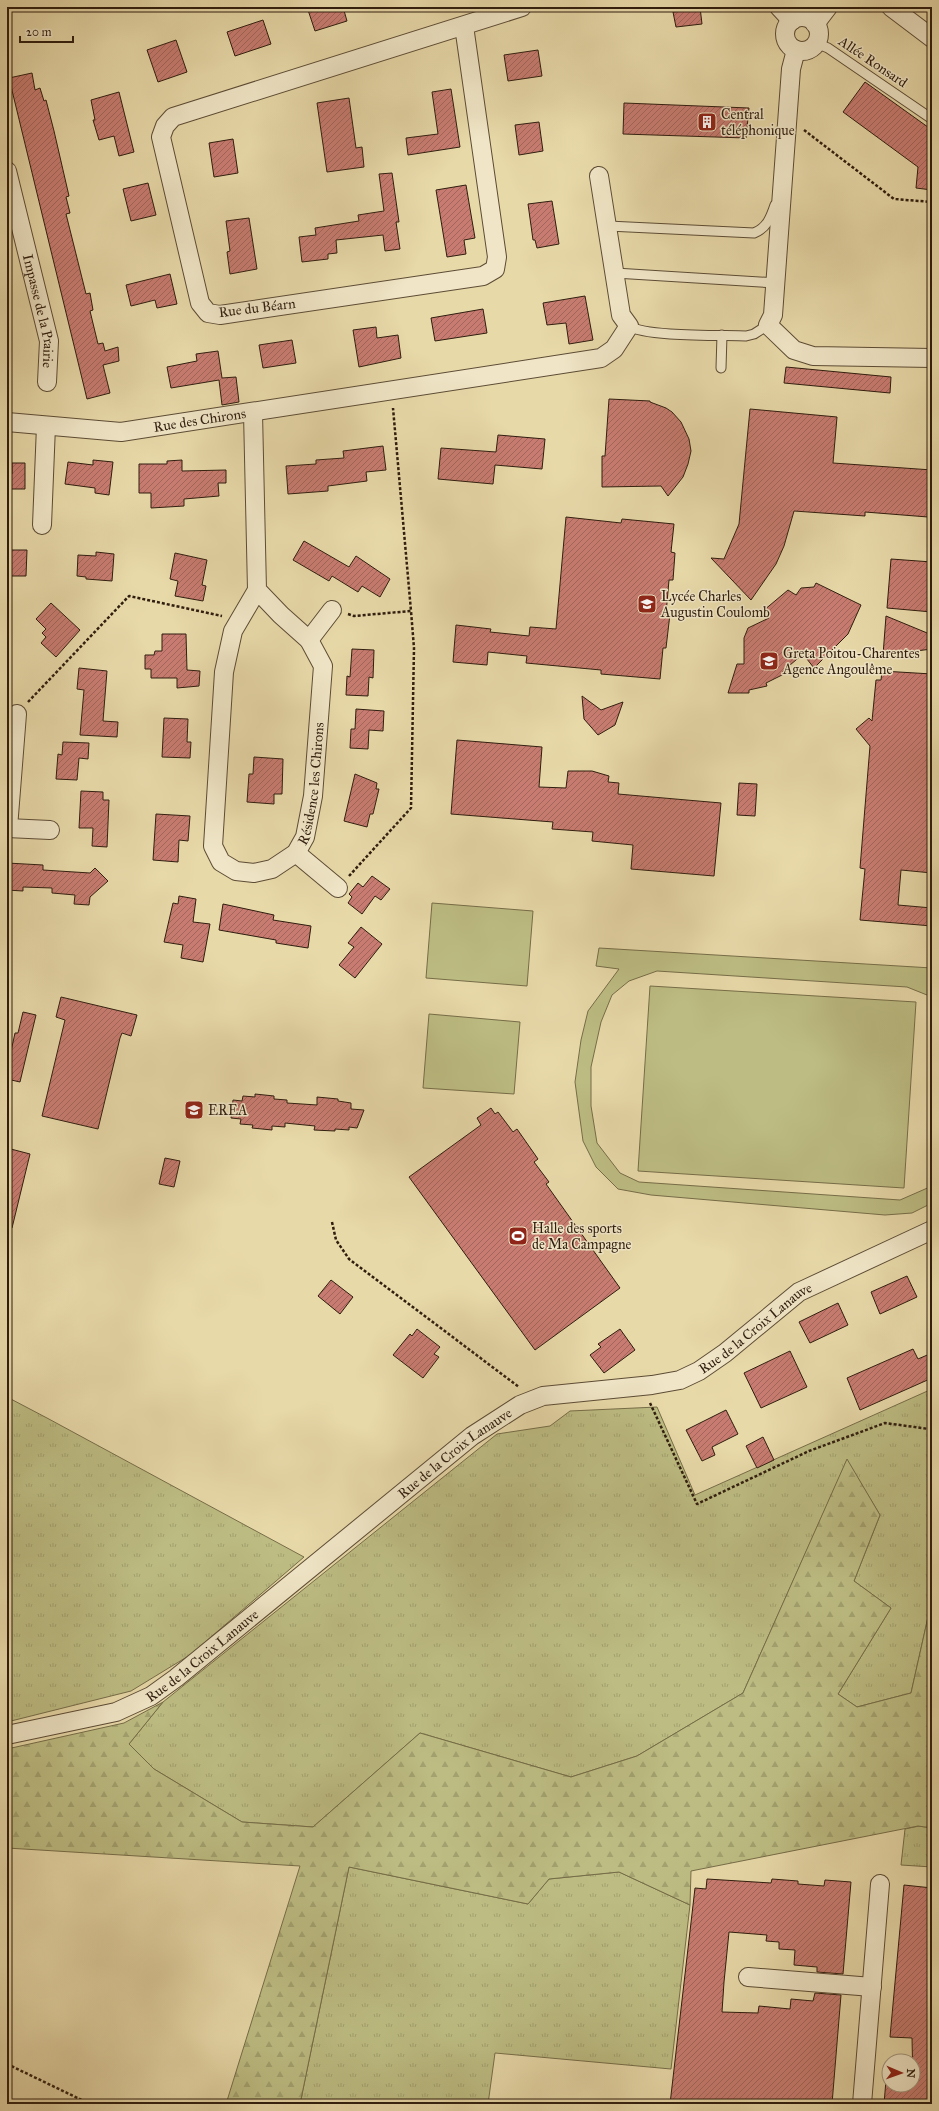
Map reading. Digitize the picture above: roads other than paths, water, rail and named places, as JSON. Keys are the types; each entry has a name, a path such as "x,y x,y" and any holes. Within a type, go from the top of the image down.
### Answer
{"street":[{"name":"Rue du Béarn","path":"464,26 497,257 495,269 483,276 475,278 220,315 208,313 200,303 161,137 165,126 173,118 522,7"},
{"path":"779,7 792,21"},
{"path":"815,24 828,7"},
{"path":"891,7 932,38"},
{"path":"801,18 811,20 815,24 819,33 816,43 810,49 796,50 787,42 786,31 792,21 801,18"},
{"path":"796,50 791,69 773,315 768,325 794,350 813,356 932,358"},
{"name":"Impasse de la Prairie","path":"7,171 49,341 47,382"},
{"path":"599,176 621,315 629,326"},
{"name":"Rue des Chirons","path":"7,422 121,432 253,413 601,358 614,349 629,326"},
{"path":"253,413 257,590"},
{"path":"42,526 46,426"},
{"name":"Résidence les Chirons","path":"257,590 281,615 309,640 323,666 313,796 305,837 296,853 272,869 254,873 236,870 221,862 213,846 224,672 233,631 257,590"},
{"path":"309,640 332,610"},
{"path":"17,714 8,828 50,830"},
{"path":"296,853 338,888"},
{"name":"Rue de la Croix Lanauve","path":"7,1736 116,1712 152,1696 472,1436 520,1405 536,1399 561,1394 642,1386 680,1380 699,1371 725,1353 799,1292 932,1230"},
{"path":"862,2104 880,1884"},
{"path":"748,1977 872,1987"}],"lane":[{"name":"Allée Ronsard","path":"816,43 828,48 932,119"},
{"path":"608,226 754,233 761,230 768,223 783,185"},
{"path":"615,273 776,283"},
{"path":"629,326 634,329 651,332 746,336 754,334 768,325"},
{"path":"721,368 722,335"}],"place":[{"name":"Central téléphonique","path":"707,122"},
{"name":"Lycée Charles Augustin Coulomb","path":"647,604"},
{"name":"Greta Poitou-Charentes Agence Angoulême","path":"769,661"},
{"name":"EREA","path":"194,1110"},
{"name":"Halle des sports de Ma Campagne","path":"518,1236"}]}
